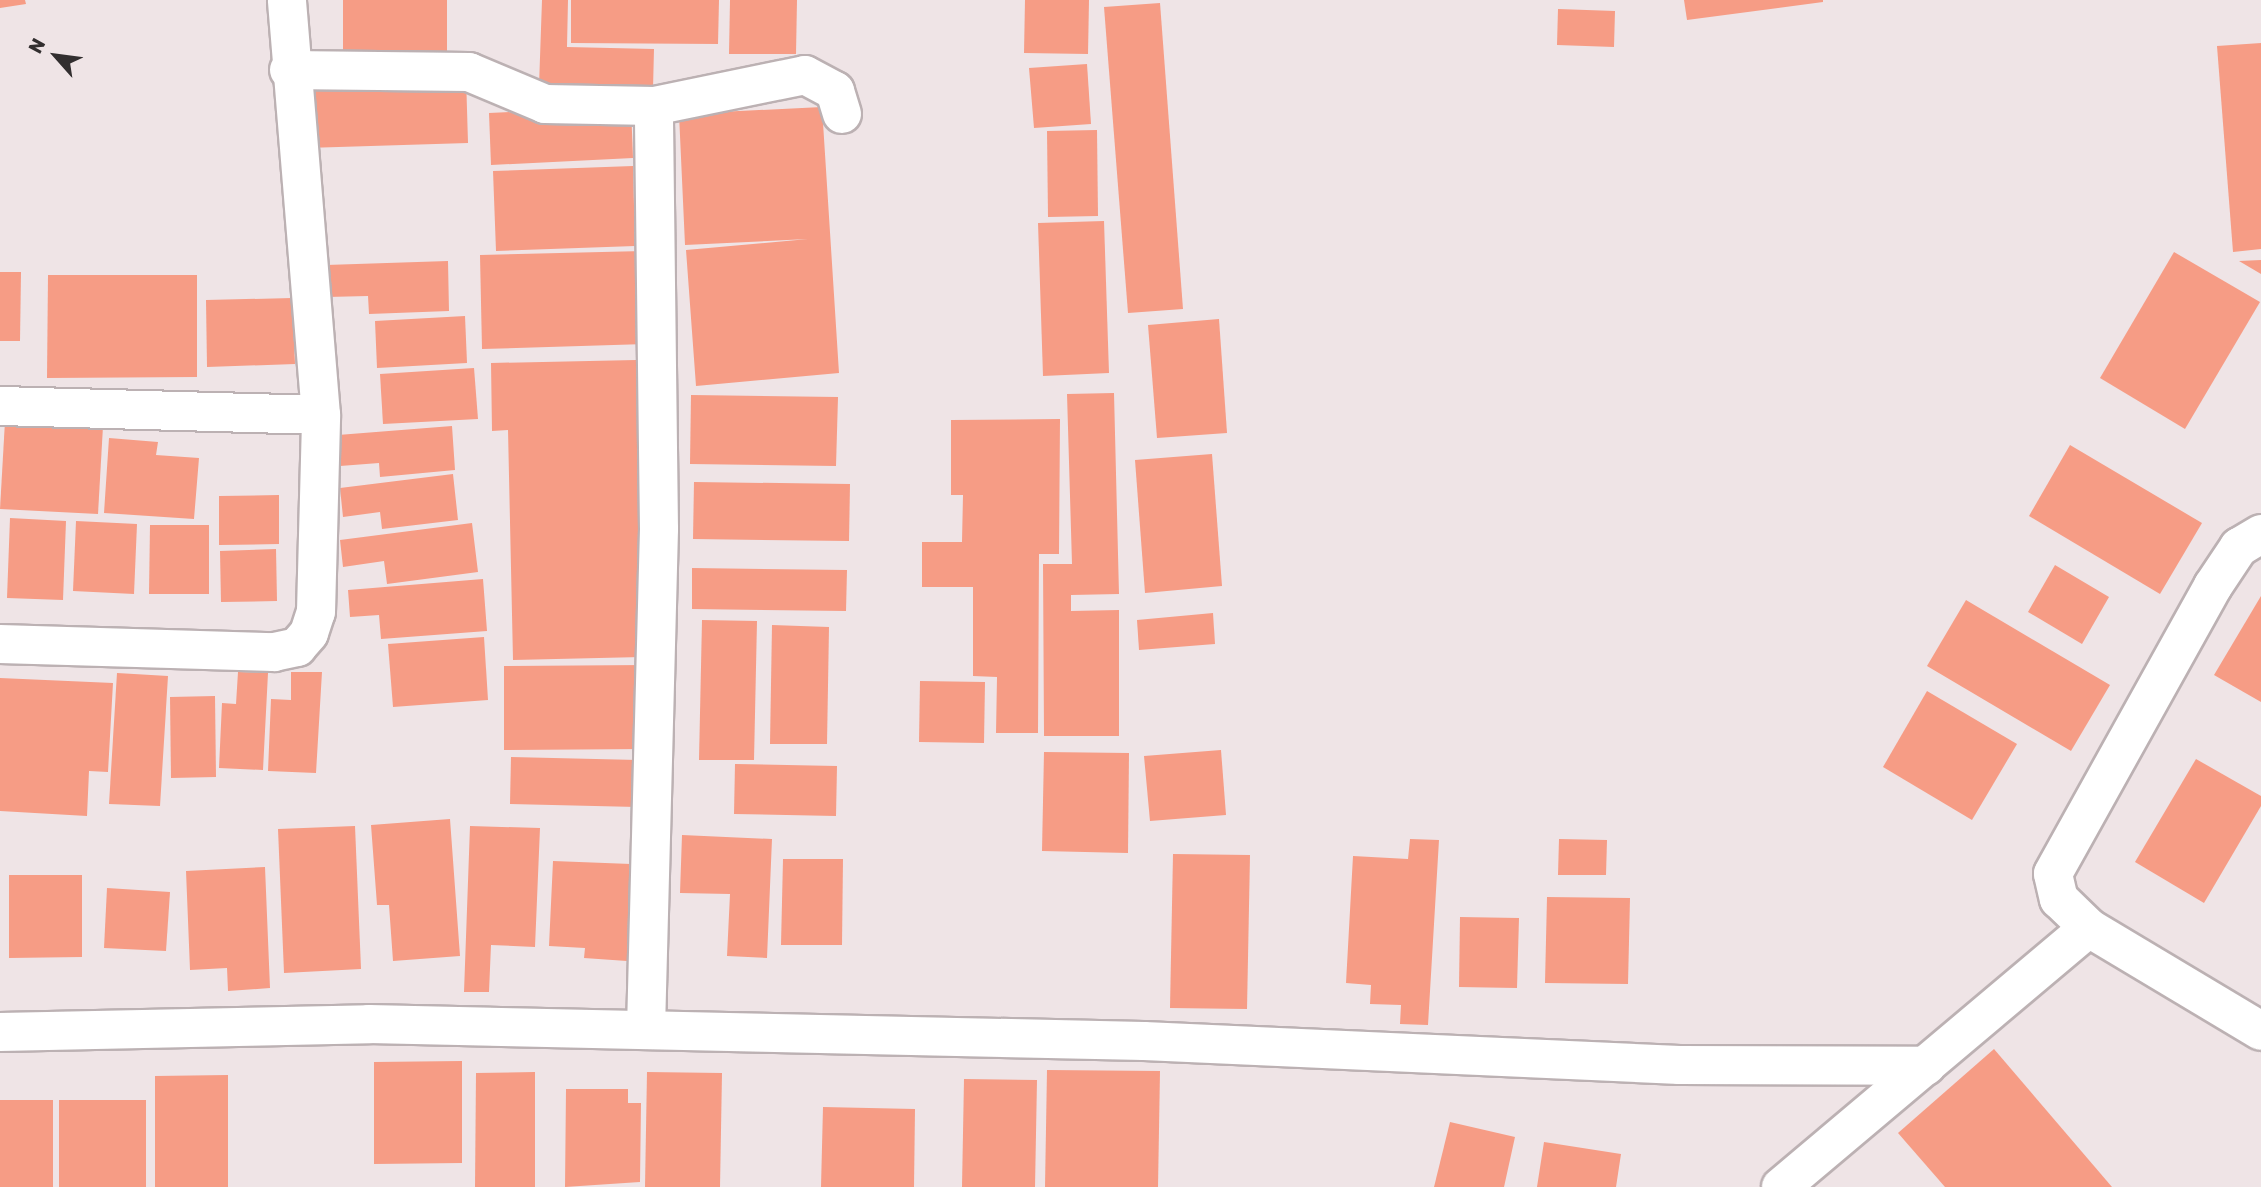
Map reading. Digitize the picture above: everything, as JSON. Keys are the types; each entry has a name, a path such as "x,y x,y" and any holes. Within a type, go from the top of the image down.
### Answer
{"street":[{"path":"0,644 274,652 297,647 316,612 321,415 289,69 287,0"},
{"path":"289,69 469,72 545,104 654,106 805,75 829,85 842,114"},
{"path":"646,1029 659,529 654,106"},
{"path":"0,406 321,415"},
{"path":"2261,534 2239,547 2213,586 2058,861 2054,884 2059,899 2089,928 2261,1031"},
{"path":"1782,1187 2089,928"},
{"path":"0,1032 369,1024 1144,1041 1679,1065 1926,1066"}],"building":[{"path":"0,0 25,0 26,4 0,8"},
{"path":"343,0 447,0 447,51 343,52"},
{"path":"542,0 568,0 567,47 654,49 653,89 539,86"},
{"path":"571,0 719,0 718,44 571,43"},
{"path":"730,0 797,0 796,54 729,54"},
{"path":"1025,0 1089,0 1088,54 1024,53"},
{"path":"1684,0 1823,0 1823,2 1687,20"},
{"path":"1160,3 1183,309 1128,313 1104,7"},
{"path":"1558,9 1615,11 1614,47 1557,45"},
{"path":"2261,43 2261,249 2233,252 2217,46"},
{"path":"1087,64 1091,124 1034,128 1029,68"},
{"path":"466,76 468,143 306,148 304,81"},
{"path":"631,107 633,158 491,165 489,113"},
{"path":"822,107 839,373 696,386 686,250 808,239 685,245 679,114"},
{"path":"1097,130 1098,216 1048,217 1047,131"},
{"path":"633,166 635,246 496,251 493,171"},
{"path":"1104,221 1109,373 1043,376 1038,223"},
{"path":"644,251 646,344 482,349 480,255"},
{"path":"2174,252 2260,302 2185,429 2100,378"},
{"path":"2261,260 2261,274 2239,261"},
{"path":"448,261 449,311 369,314 368,296 327,297 326,265"},
{"path":"0,272 21,272 20,341 0,341"},
{"path":"48,275 197,275 197,377 47,378"},
{"path":"292,298 295,364 207,367 206,300"},
{"path":"465,316 467,363 377,368 375,321"},
{"path":"1219,319 1227,433 1157,438 1148,325"},
{"path":"636,360 642,657 513,660 508,430 492,431 491,363"},
{"path":"474,368 478,419 383,424 380,374"},
{"path":"1114,393 1119,594 1071,595 1071,611 1119,610 1119,736 1044,736 1043,564 1072,564 1067,394"},
{"path":"691,395 838,397 836,466 690,464"},
{"path":"1060,419 1059,554 1039,554 1038,733 996,733 997,677 973,676 973,587 922,587 922,542 962,542 963,495 951,495 951,420"},
{"path":"5,421 103,426 98,514 0,509"},
{"path":"452,426 455,470 380,477 379,463 340,466 338,435"},
{"path":"109,438 158,442 156,455 199,458 194,519 104,513"},
{"path":"2070,445 2202,523 2160,594 2029,516"},
{"path":"1212,454 1222,586 1145,593 1135,460"},
{"path":"453,474 458,520 382,529 380,512 343,517 340,488"},
{"path":"694,482 850,484 849,541 693,539"},
{"path":"279,495 279,544 219,545 219,496"},
{"path":"10,518 66,521 63,600 7,598"},
{"path":"76,521 137,524 134,594 73,591"},
{"path":"472,523 478,572 387,584 384,561 343,567 340,540"},
{"path":"150,525 209,525 209,594 149,594"},
{"path":"276,549 277,601 221,602 220,551"},
{"path":"2055,565 2109,597 2082,644 2028,612"},
{"path":"692,568 847,570 846,611 692,609"},
{"path":"483,579 487,631 381,639 379,615 350,617 348,590"},
{"path":"2261,596 2261,702 2214,675"},
{"path":"1966,600 2110,685 2071,751 1927,666"},
{"path":"1213,613 1215,644 1139,650 1137,620"},
{"path":"702,620 757,621 754,760 699,760"},
{"path":"772,625 829,627 827,744 770,744"},
{"path":"484,637 488,700 393,707 388,644"},
{"path":"646,665 646,749 504,750 504,666"},
{"path":"238,672 268,673 263,770 219,768 222,703 236,704"},
{"path":"291,672 322,672 316,773 268,771 271,699 291,700"},
{"path":"117,673 168,676 160,806 109,804"},
{"path":"0,678 113,683 108,772 89,771 87,816 0,811"},
{"path":"920,681 985,682 984,743 919,742"},
{"path":"1927,691 2017,744 1972,820 1883,767"},
{"path":"215,696 216,777 171,778 170,697"},
{"path":"1221,750 1226,815 1150,821 1144,756"},
{"path":"1044,752 1129,753 1128,853 1042,851"},
{"path":"511,757 638,760 637,807 510,804"},
{"path":"2196,759 2261,796 2261,806 2204,903 2135,862"},
{"path":"735,764 837,766 836,816 734,814"},
{"path":"450,819 460,956 393,961 389,905 377,905 371,825"},
{"path":"355,826 361,969 284,973 278,829"},
{"path":"470,826 540,828 535,947 491,945 489,992 464,992"},
{"path":"682,835 772,839 767,958 727,956 730,894 680,893"},
{"path":"1410,839 1439,840 1428,1025 1400,1024 1401,1005 1370,1004 1371,985 1346,983 1353,856 1408,859"},
{"path":"1559,839 1607,840 1606,875 1558,875"},
{"path":"1173,854 1250,855 1247,1009 1170,1008"},
{"path":"783,859 843,859 842,945 781,945"},
{"path":"553,861 631,864 627,961 584,958 585,948 549,946"},
{"path":"265,867 270,988 228,991 227,968 190,970 186,871"},
{"path":"9,875 82,875 82,957 9,958"},
{"path":"107,888 170,892 166,951 104,948"},
{"path":"1547,897 1630,898 1628,984 1545,983"},
{"path":"1460,917 1519,918 1517,988 1459,987"},
{"path":"1994,1049 2112,1187 1945,1187 1898,1133"},
{"path":"462,1061 462,1163 374,1164 374,1062"},
{"path":"1047,1070 1160,1071 1158,1187 1045,1187"},
{"path":"535,1072 535,1187 475,1187 476,1073"},
{"path":"647,1072 722,1073 720,1187 645,1187"},
{"path":"228,1075 228,1187 155,1187 155,1076"},
{"path":"964,1079 1037,1080 1035,1187 962,1187"},
{"path":"566,1089 628,1089 628,1103 641,1103 640,1182 565,1187"},
{"path":"0,1100 53,1100 53,1187 0,1187"},
{"path":"59,1100 146,1100 146,1187 59,1187"},
{"path":"823,1107 915,1109 914,1187 821,1187"},
{"path":"1450,1122 1515,1137 1504,1187 1434,1187"},
{"path":"1544,1142 1621,1154 1616,1187 1537,1187"}]}
